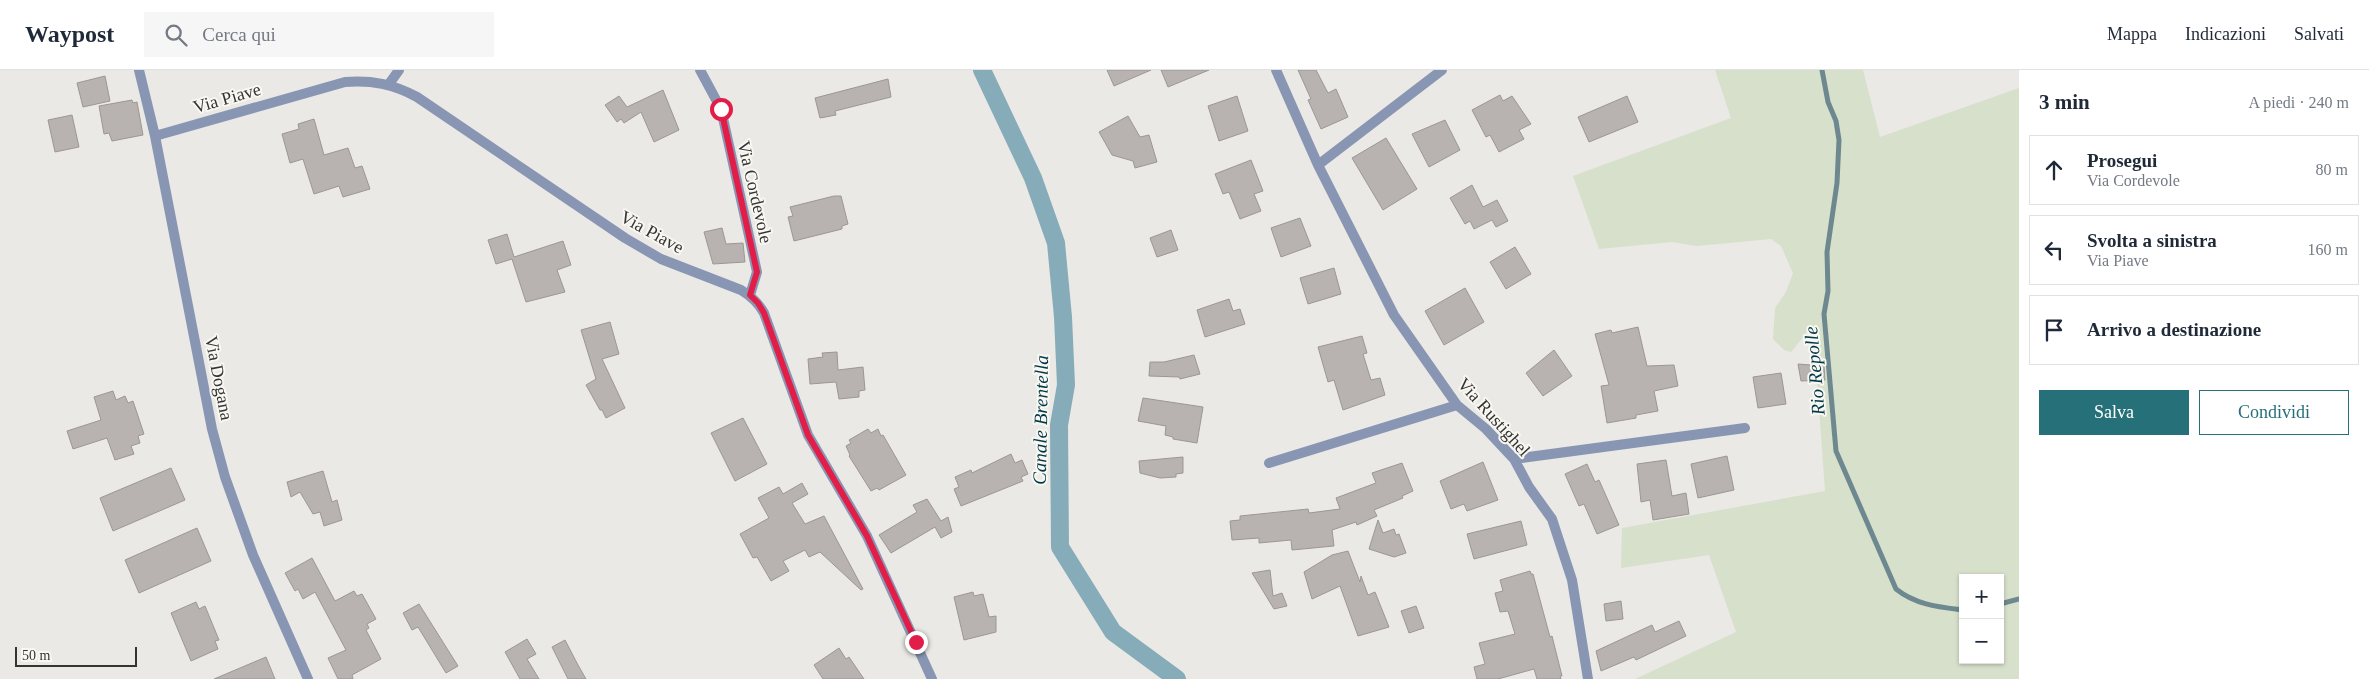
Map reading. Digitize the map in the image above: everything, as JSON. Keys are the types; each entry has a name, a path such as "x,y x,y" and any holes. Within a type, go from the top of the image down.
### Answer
{"street":[{"name":"Via Dogana","path":"139,70 156,136 212,429 225,478 253,555 308,679"},
{"path":"389,84 390,70"},
{"path":"389,84 400,70"},
{"name":"Via Cordevole","path":"700,70 721,109 757,272 750,295"},
{"name":"Via Rustighel","path":"1276,70 1318,165 1394,315 1457,404 1486,428 1514,459 1529,487 1552,519 1572,580 1588,679"},
{"path":"1318,165 1442,70"},
{"name":"Via Piave","path":"156,136 345,82 365,80 389,84 417,97 625,238 661,259 750,295 764,313 808,435 867,536 932,679"},
{"path":"1269,463 1457,404"},
{"path":"1514,459 1745,428"}],"green space":[{"path":"1715,70 1863,70 1880,137 2019,88 2019,679 1635,679 1736,632 1709,555 1621,568 1622,528 1825,491 1814,338 1811,324 1791,352 1784,350 1773,339 1775,308 1786,292 1793,273 1781,246 1771,239 1697,246 1672,242 1599,249 1573,176 1731,118"}],"building":[{"path":"1107,70 1151,70 1114,86"},
{"path":"1161,70 1209,70 1168,87"},
{"path":"1298,70 1316,70 1328,93 1336,89 1348,117 1321,129 1308,100 1311,99"},
{"path":"105,76 110,101 83,107 77,83"},
{"path":"888,79 891,97 835,111 836,115 820,118 815,98"},
{"path":"663,90 679,130 654,142 641,112 624,123 621,119 617,122 605,105 619,96 627,107"},
{"path":"1500,95 1503,101 1512,96 1531,124 1519,130 1524,139 1499,152 1490,135 1486,137 1472,110"},
{"path":"1237,96 1248,131 1219,141 1208,106"},
{"path":"1627,96 1638,122 1589,142 1578,117"},
{"path":"132,100 133,103 137,102 143,135 112,141 109,133 104,134 99,106"},
{"path":"72,115 79,147 55,152 48,120"},
{"path":"1128,116 1140,137 1149,135 1157,162 1135,168 1133,161 1112,155 1099,132"},
{"path":"314,119 324,155 348,148 355,168 362,166 370,189 343,197 339,186 314,194 303,159 290,163 282,134 299,129 298,124"},
{"path":"1445,120 1460,150 1429,167 1412,134"},
{"path":"1386,138 1417,189 1383,210 1352,158"},
{"path":"1251,160 1263,191 1254,194 1261,211 1240,219 1229,192 1223,194 1215,174"},
{"path":"1472,185 1483,207 1497,200 1508,221 1496,227 1492,220 1474,229 1470,221 1465,224 1450,198"},
{"path":"841,196 848,224 842,226 842,229 794,241 788,217 793,216 790,207"},
{"path":"1300,218 1311,246 1281,257 1271,228"},
{"path":"722,228 726,244 743,243 745,262 713,264 704,232"},
{"path":"1171,230 1178,250 1157,257 1150,238"},
{"path":"507,234 514,257 563,241 571,265 557,270 565,292 526,302 512,259 496,264 488,240"},
{"path":"1515,247 1531,274 1506,289 1490,262"},
{"path":"1334,268 1341,294 1308,304 1300,278"},
{"path":"1465,288 1484,322 1444,345 1425,311"},
{"path":"1229,299 1233,311 1240,309 1245,324 1205,337 1197,310"},
{"path":"610,322 619,354 602,359 625,408 606,418 586,385 596,379 581,330"},
{"path":"1638,327 1647,366 1674,365 1678,386 1654,391 1658,411 1636,415 1636,418 1607,423 1601,386 1609,385 1595,334 1611,330 1612,333"},
{"path":"1362,336 1367,353 1363,354 1371,380 1380,378 1385,395 1343,410 1334,380 1328,382 1318,347"},
{"path":"1554,350 1572,376 1543,396 1526,373"},
{"path":"837,352 838,370 863,367 865,390 859,391 859,397 839,399 836,382 810,384 808,359 823,357 822,353"},
{"path":"1194,355 1200,374 1180,379 1179,377 1149,376 1150,362 1164,362"},
{"path":"1798,364 1824,366 1825,380 1801,381"},
{"path":"1781,373 1786,404 1758,408 1753,377"},
{"path":"113,391 116,400 125,396 128,403 133,401 144,434 138,436 140,443 131,446 134,454 115,460 107,438 73,449 67,431 101,420 94,397"},
{"path":"1143,398 1203,407 1197,443 1173,439 1173,437 1165,435 1166,426 1138,421"},
{"path":"743,418 767,464 735,481 711,433"},
{"path":"868,429 871,433 878,429 881,436 883,435 906,475 879,490 877,488 871,491 849,456 846,446 851,443 849,440"},
{"path":"1011,454 1015,463 1022,460 1028,474 1021,477 1023,481 961,506 954,489 959,487 955,477 971,470 972,473"},
{"path":"1727,456 1734,490 1698,498 1691,464"},
{"path":"1183,457 1183,473 1176,474 1176,477 1160,478 1140,473 1139,461"},
{"path":"1666,460 1672,496 1686,493 1689,514 1653,520 1650,500 1641,502 1637,464"},
{"path":"1483,462 1498,500 1467,511 1464,504 1451,509 1440,481"},
{"path":"1402,463 1413,491 1402,496 1403,498 1374,510 1377,516 1357,525 1356,522 1332,530 1334,546 1292,550 1291,540 1259,543 1259,538 1232,540 1230,521 1240,520 1240,516 1308,509 1309,513 1340,509 1336,498 1376,483 1372,473"},
{"path":"1587,464 1595,482 1599,480 1619,525 1597,534 1584,504 1579,506 1565,474"},
{"path":"171,468 185,500 113,531 100,498"},
{"path":"323,471 332,502 337,500 342,520 324,526 320,512 313,514 300,492 291,497 287,482"},
{"path":"802,483 808,494 792,503 805,524 824,516 863,589 861,590 820,552 809,557 805,550 783,561 789,571 771,581 757,557 753,558 740,534 769,518 758,498 779,487 783,494"},
{"path":"927,499 941,521 948,517 952,532 941,538 935,527 891,553 879,535 917,512 913,505"},
{"path":"1378,520 1383,533 1394,529 1396,535 1399,534 1406,553 1394,557 1369,549"},
{"path":"1521,521 1527,545 1474,559 1467,534"},
{"path":"197,528 211,561 139,593 125,560"},
{"path":"1348,551 1360,582 1361,576 1368,595 1375,592 1389,627 1358,636 1340,586 1312,599 1304,572 1332,555"},
{"path":"312,558 335,601 354,591 357,596 362,594 376,619 367,624 369,628 366,630 381,659 352,675 353,679 338,679 328,658 346,650 315,592 303,599 298,589 295,591 285,573"},
{"path":"1270,570 1273,596 1282,593 1287,606 1274,609 1252,573"},
{"path":"1530,571 1533,574 1550,637 1552,636 1562,676 1560,676 1561,679 1537,679 1534,669 1498,679 1477,679 1474,667 1485,664 1479,643 1515,634 1508,611 1500,612 1495,593 1503,591 1500,580"},
{"path":"973,592 974,596 983,594 989,617 996,616 996,632 964,640 954,597"},
{"path":"1621,601 1623,619 1606,621 1604,604"},
{"path":"196,602 199,609 205,606 219,640 215,641 218,649 191,661 171,613"},
{"path":"419,604 458,666 446,673 418,627 412,630 403,613"},
{"path":"1416,606 1424,628 1409,633 1401,611"},
{"path":"1679,621 1686,636 1636,660 1634,657 1601,671 1596,651 1652,625 1655,632"},
{"path":"527,639 536,654 527,659 539,679 520,679 505,652"},
{"path":"565,640 586,679 568,679 552,647"},
{"path":"839,648 846,659 849,657 864,679 823,679 814,665"},
{"path":"266,657 275,679 214,679"}],"waterway":[{"name":"Canale Brentella","path":"982,70 1033,178 1056,243 1063,317 1066,385 1059,425 1060,547 1113,632 1177,679"},
{"name":"Rio Repolle","path":"1822,70 1828,102 1836,121 1839,140 1837,183 1827,252 1828,291 1824,314 1836,451 1896,589 1920,602 1959,609"},
{"name":"Rio Repolle","path":"2004,603 2019,599"}],"route":[{"path":"721,109 757,272 750,295 764,313 808,435 867,536 916,642"}]}
